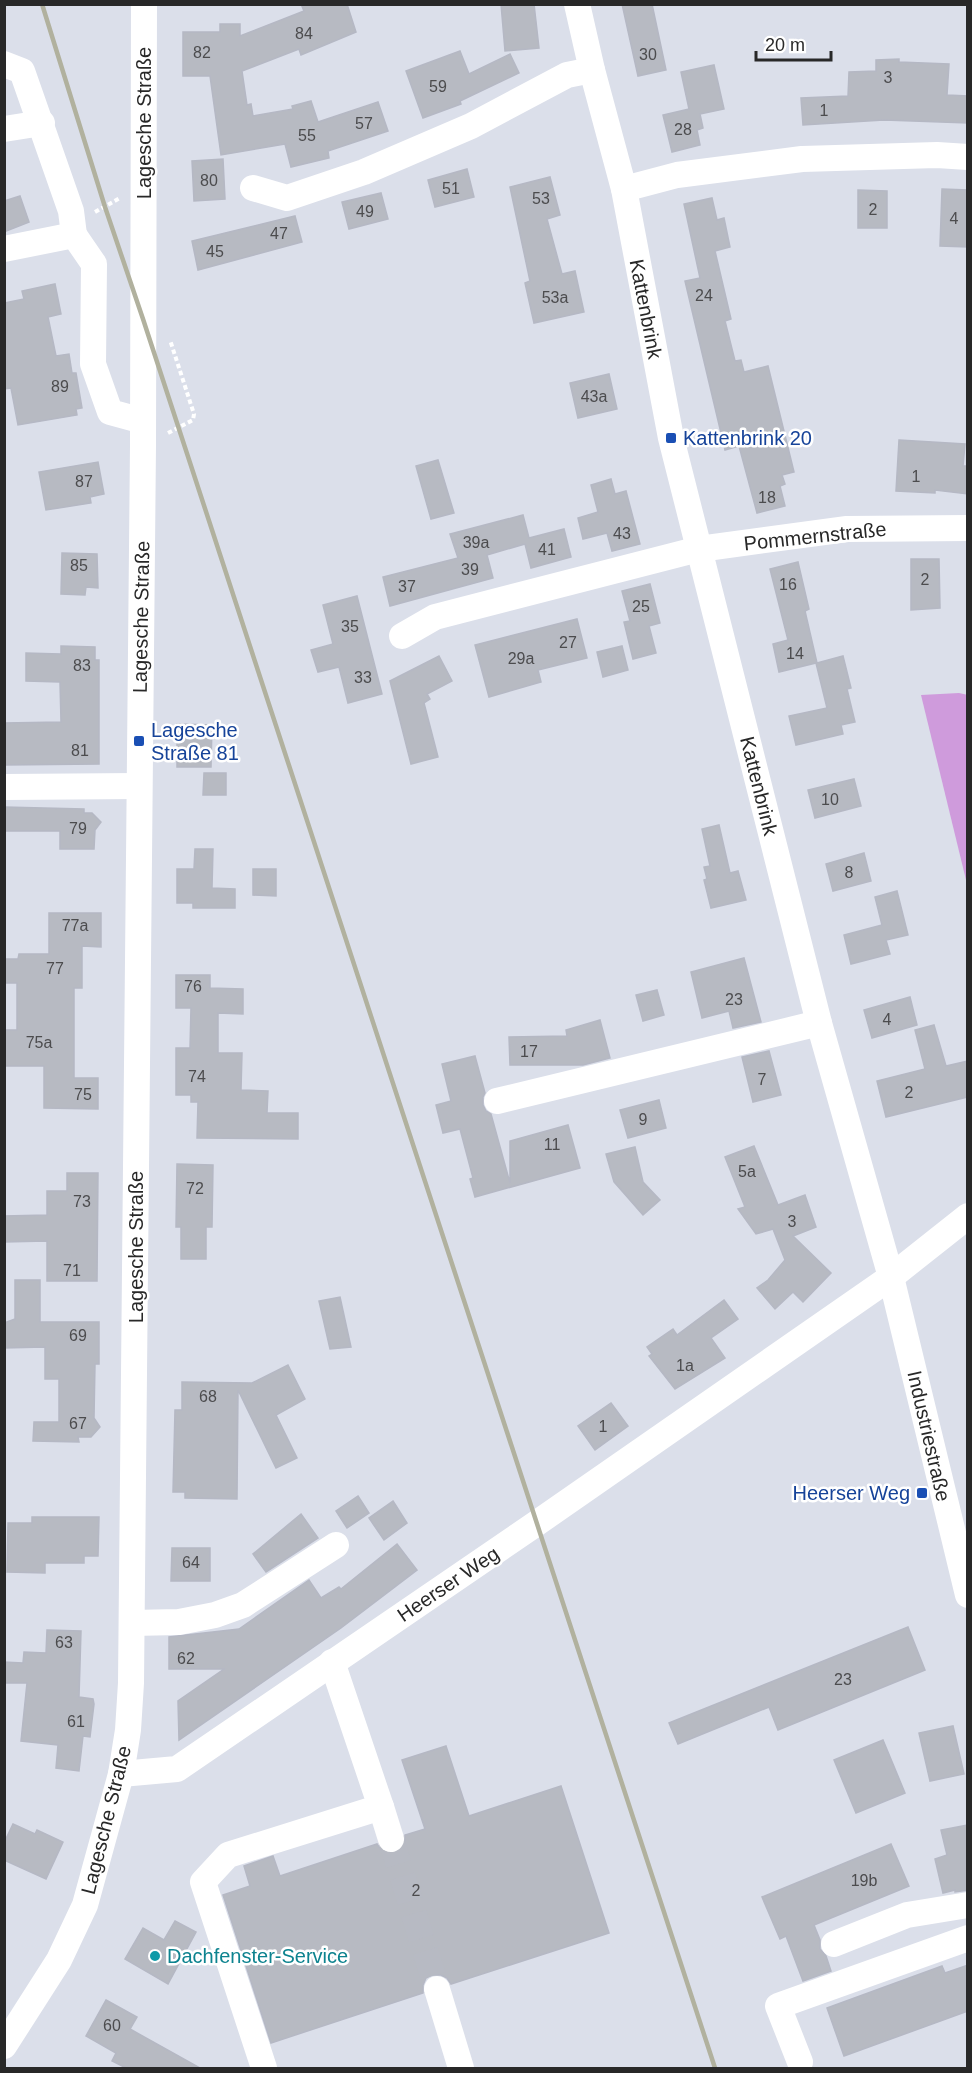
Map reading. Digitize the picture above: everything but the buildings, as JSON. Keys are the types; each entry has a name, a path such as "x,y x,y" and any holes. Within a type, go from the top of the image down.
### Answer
{"street":[{"name":"Lagesche Straße","path":"4,2046 59,1960 85,1905 121,1774 130,1706 143,421 144,4"},
{"name":"Kattenbrink","path":"577,4 624,189 671,438 819,1023 891,1277"},
{"path":"4,64 22,71 71,211 74,230 94,264 93,364 110,412 143,421"},
{"path":"253,188 287,198 364,172 471,126 567,75 592,70"},
{"path":"4,129 42,123"},
{"path":"624,189 677,175 802,159 937,155 968,157"},
{"path":"4,249 74,230"},
{"name":"Pommernstraße","path":"699,549 847,529 968,528"},
{"path":"402,636 435,617 699,549"},
{"path":"4,787 139,786"},
{"path":"497,1101 819,1023"},
{"name":"Heerser Weg","path":"121,1774 177,1769 891,1277 968,1216"},
{"name":"Industriestraße","path":"891,1277 968,1595"},
{"path":"132,1623 179,1622 214,1615 243,1605 336,1545"},
{"path":"332,1662 391,1839"},
{"path":"264,2068 203,1882 228,1855 381,1807"},
{"path":"834,1944 907,1916 968,1905"},
{"path":"800,2062 778,2006 968,1938"},
{"path":"437,1989 460,2068"}],"path":[{"path":"74,230 144,185"}],"shaded area":[{"path":"959,693 968,695 967,884 921,695"}],"tunnel":[{"path":"391,1839 437,1989"}],"railway":[{"path":"42,4 105,207 715,2068"}],"place":[{"name":"Kattenbrink 20","path":"671,438"},
{"name":"Lagesche Straße 81","path":"139,741"},
{"name":"Heerser Weg","path":"922,1493"},
{"name":"Dachfenster-Service","path":"155,1956"}]}
